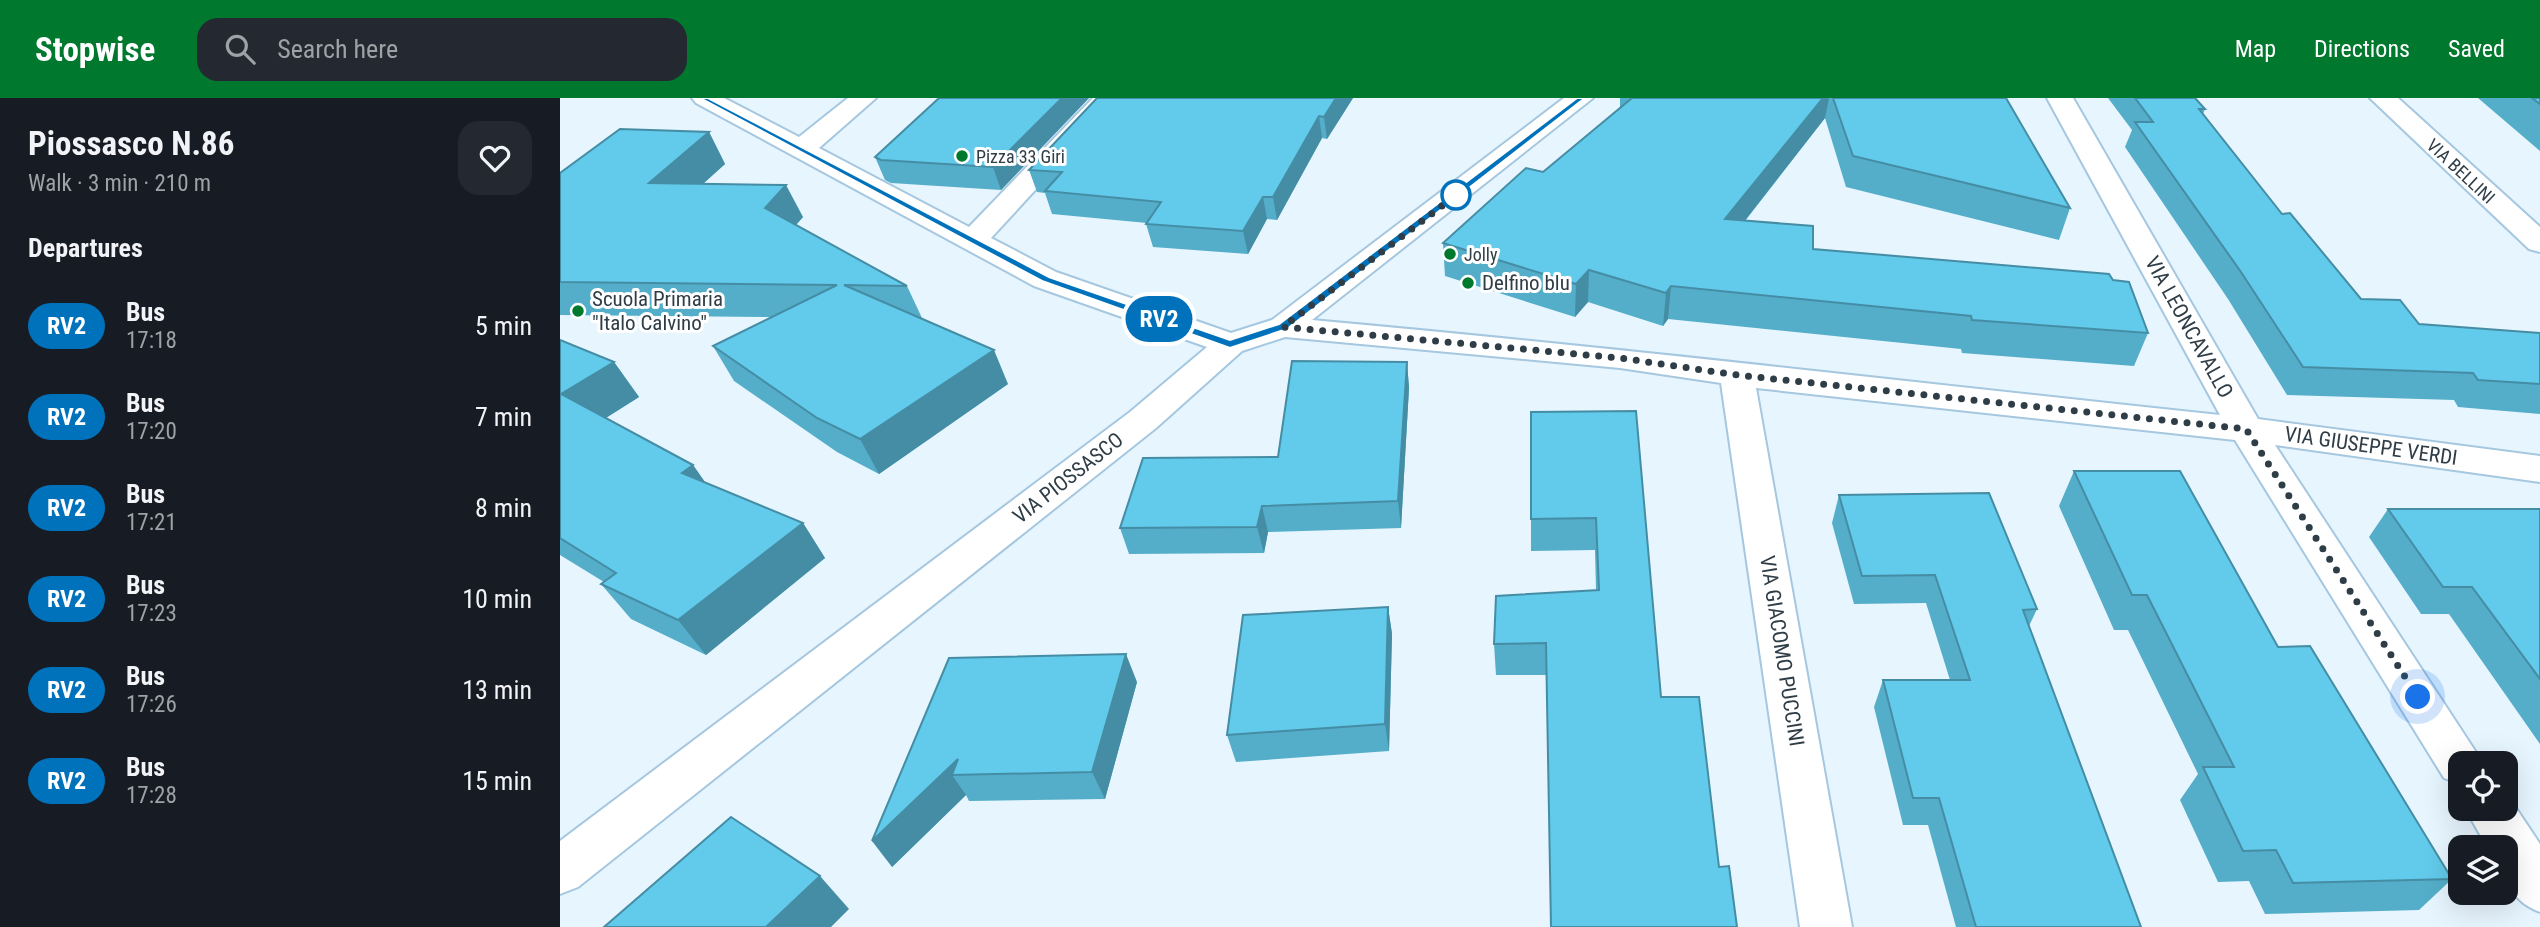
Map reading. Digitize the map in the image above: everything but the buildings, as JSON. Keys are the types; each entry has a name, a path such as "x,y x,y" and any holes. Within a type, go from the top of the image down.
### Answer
{"street":[{"path":"705,98 1045,279 1230,344"},
{"path":"800,150 863,98"},
{"path":"972,241 1107,98"},
{"name":"VIA PIOSSASCO","path":"560,871 1143,420 1230,344 1283,327 1580,98"},
{"name":"VIA LEONCAVALLO","path":"2060,98 2246,429 2452,751"},
{"name":"VIA BELLINI","path":"2383,98 2540,243"},
{"name":"VIA GIUSEPPE VERDI","path":"1283,327 1620,358 1737,375 2246,429 2540,469"},
{"name":"VIA GIACOMO PUCCINI","path":"1737,375 1826,927"},
{"path":"2497,821 2540,888"}],"bus line":[{"name":"RV2","path":"705,98 1045,279 1230,344 1283,327 1580,98"}],"place":[{"name":"Pizza 33 Giri","path":"962,156"},
{"name":"Jolly","path":"1450,254"},
{"name":"Delfino blu","path":"1468,283"},
{"name":"Scuola Primaria \"Italo Calvino\"","path":"578,311"}],"route":[{"path":"1456,195 1459,193 1283,327 1620,358 1737,375 2246,429 2418,697"}]}
